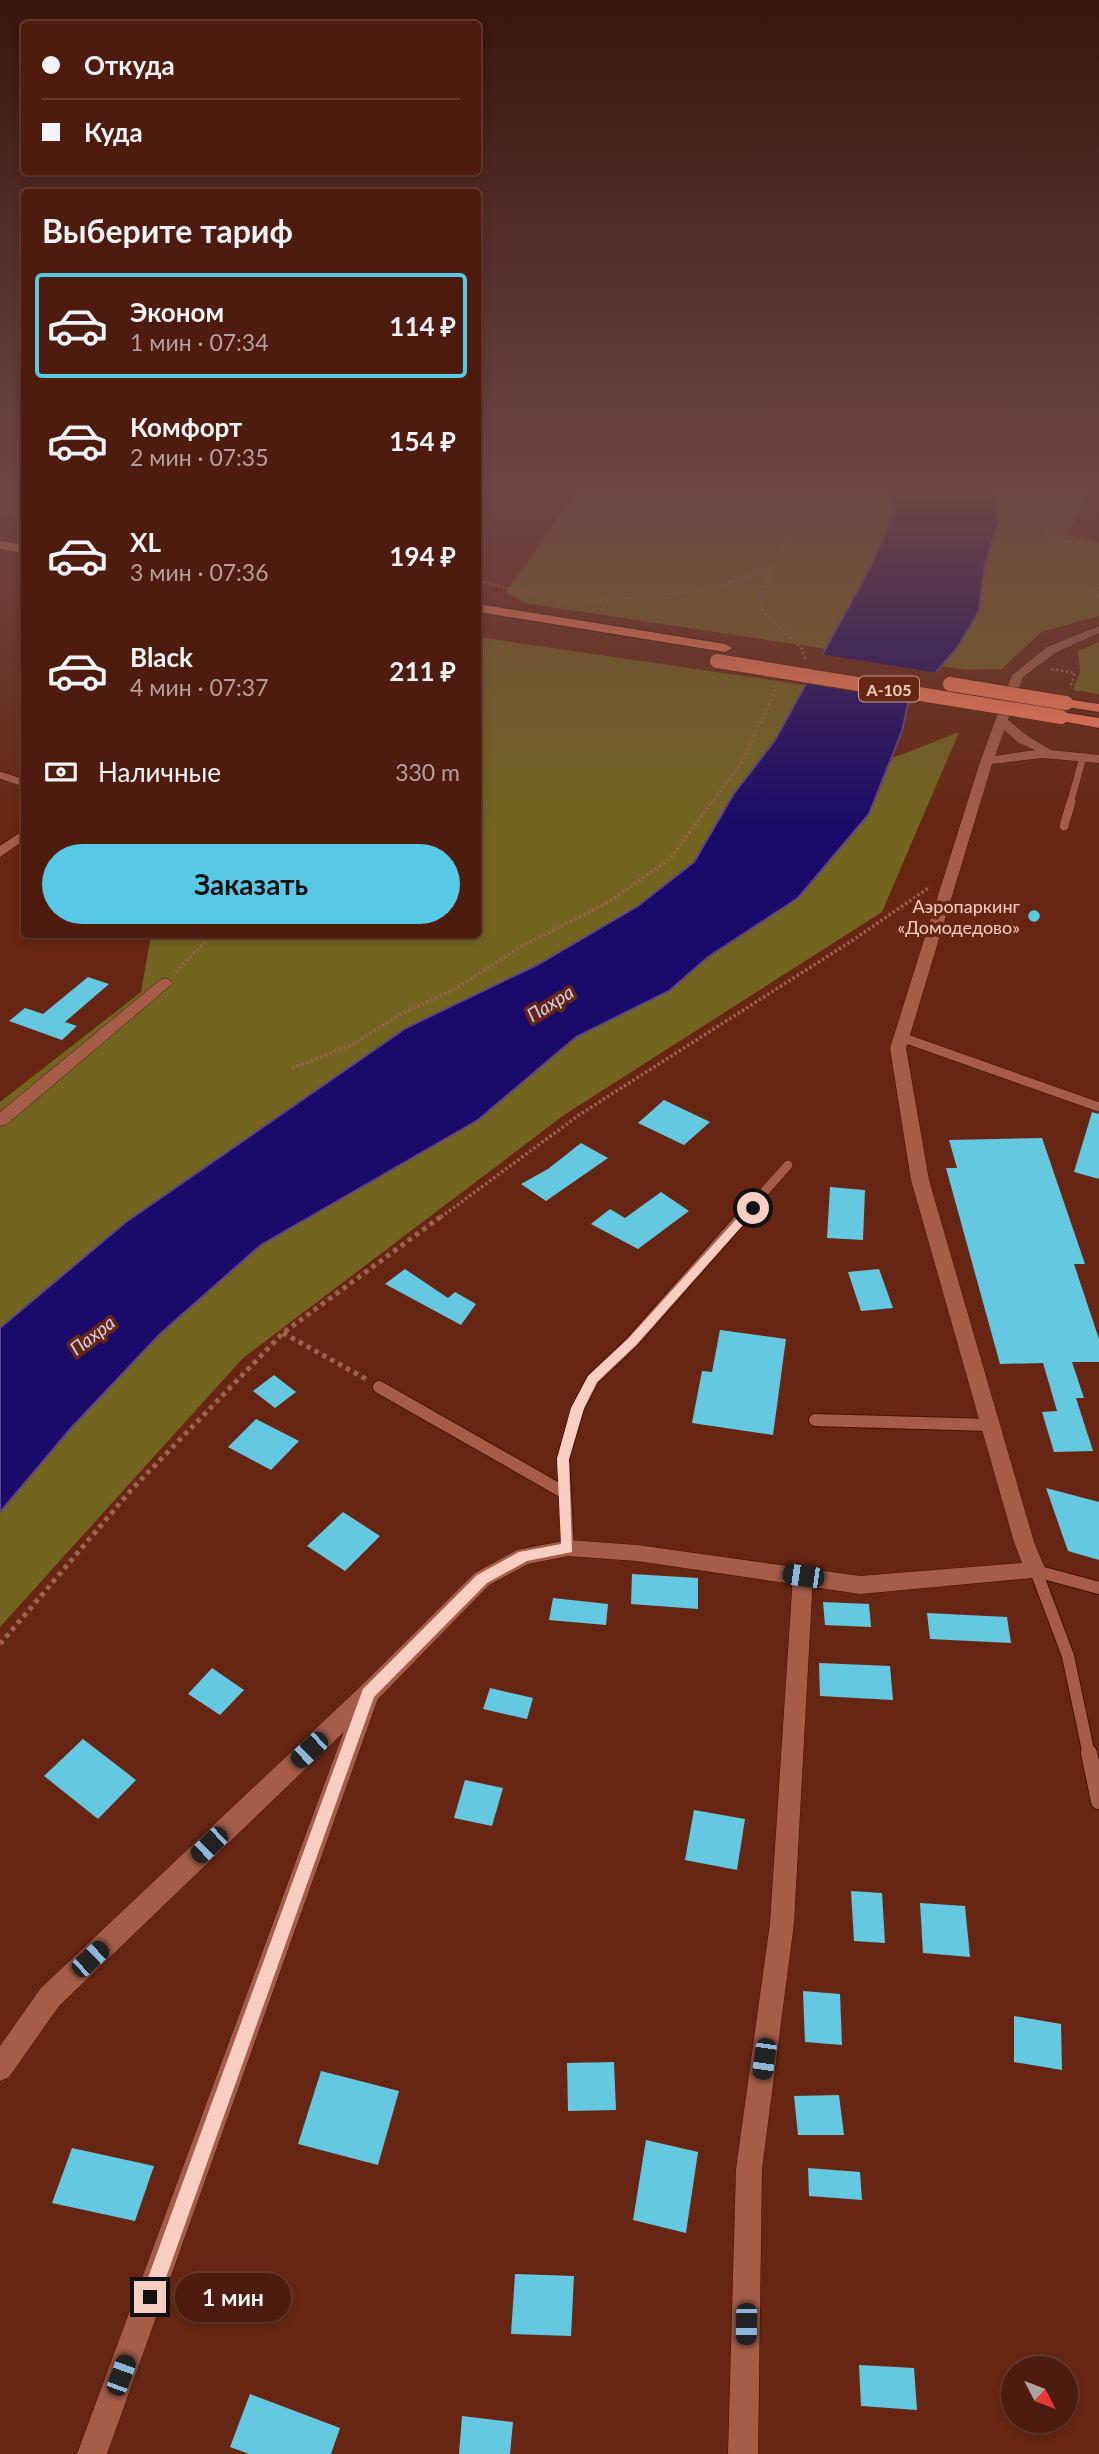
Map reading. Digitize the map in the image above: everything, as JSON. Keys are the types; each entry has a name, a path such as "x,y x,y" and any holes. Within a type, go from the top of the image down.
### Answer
{"highway":[{"name":"А-105","path":"481,609 721,654 1064,710 1099,723"},
{"name":"А-105","path":"481,622 721,654"},
{"name":"А-105","path":"1064,710 1099,708"}],"street":[{"path":"0,2068 50,1997 369,1693 482,1579 524,1556 568,1548 638,1553 860,1585 1036,1571 920,1180 898,1048 986,762 1018,675 1051,650 1099,629"},
{"path":"1001,721 1024,740 1049,752"},
{"path":"986,762 1012,754 1049,752 1099,759"},
{"path":"0,853 21,836"},
{"path":"0,1121 165,983"},
{"path":"743,2454 749,2169 782,1923 803,1576"},
{"path":"92,2454 369,1693"}],"lane":[{"path":"1064,826 1083,757"},
{"path":"0,775 21,782"},
{"path":"901,1037 1099,1107"},
{"path":"568,1548 563,1459 578,1408 593,1379 632,1342 788,1166"},
{"path":"379,1387 565,1493"},
{"path":"815,1420 991,1426"},
{"path":"1036,1571 1099,1588"},
{"path":"1036,1571 1068,1656 1099,1801"}],"path":[{"path":"559,601 573,604 605,601"},
{"path":"762,601 760,608 802,649 807,664"},
{"path":"292,1068 310,1064 352,1045 401,1014 453,990 522,946 607,903 670,859 741,764 758,733 774,689 786,682"},
{"path":"0,1644 132,1489 283,1333 579,1115 853,940 952,871"},
{"path":"165,983 208,938"},
{"path":"283,1333 379,1387"}],"shaded area":[{"path":"520,601 853,601 827,649"},
{"path":"980,601 1099,601 1099,616 1041,632 1002,669 966,670 939,666 958,647 979,611"},
{"path":"481,637 805,685 775,740 733,795 695,862 638,906 537,965 406,1028 126,1222 0,1328 0,1102 141,992 150,938 481,938 481,660 484,658 481,656"},
{"path":"1099,642 1099,694 1073,690 1080,671 1078,651"},
{"path":"959,732 882,912 564,1115 243,1358 0,1627 0,1512 72,1427 161,1333 261,1245 478,1120 576,1037 669,991 708,957 798,898 869,814 890,759"}],"water":[{"name":"Пахра","path":"852,601 980,601 979,611 958,647 908,704 902,731 869,814 798,898 708,957 669,991 576,1037 478,1120 261,1245 161,1333 72,1427 0,1512 0,1328 126,1222 406,1028 537,965 638,906 694,862 733,795 775,740"}],"pier":[{"path":"820,654 938,673 915,702 802,683"}],"building":[{"path":"88,977 109,984 65,1022 77,1026 62,1040 9,1021 25,1008 43,1014"},
{"path":"664,1100 710,1122 684,1145 638,1123"},
{"path":"1092,1112 1099,1114 1099,1179 1074,1172"},
{"path":"1042,1138 1085,1264 1074,1264 1099,1339 1099,1362 1072,1362 1084,1398 1076,1398 1093,1451 1054,1452 1042,1412 1057,1411 1043,1363 1000,1364 946,1168 957,1168 949,1140"},
{"path":"581,1143 608,1158 546,1201 521,1184 548,1169"},
{"path":"830,1187 865,1190 863,1240 827,1238"},
{"path":"661,1192 689,1211 638,1249 591,1224 610,1209 625,1218"},
{"path":"405,1269 448,1298 455,1292 476,1304 461,1325 385,1284"},
{"path":"879,1269 893,1308 861,1311 848,1272"},
{"path":"720,1330 786,1339 773,1435 692,1423 702,1371 712,1372"},
{"path":"274,1375 296,1392 275,1408 253,1391"},
{"path":"256,1419 299,1441 271,1470 228,1447"},
{"path":"1046,1488 1099,1502 1099,1560 1068,1551"},
{"path":"343,1512 380,1536 345,1571 307,1546"},
{"path":"632,1574 698,1578 698,1609 631,1604"},
{"path":"553,1598 608,1604 606,1625 549,1620"},
{"path":"823,1602 869,1604 871,1627 825,1625"},
{"path":"927,1613 1007,1617 1011,1643 930,1639"},
{"path":"819,1663 890,1666 893,1700 820,1696"},
{"path":"212,1668 244,1690 220,1715 188,1694"},
{"path":"490,1688 533,1698 527,1719 483,1709"},
{"path":"83,1739 136,1780 98,1819 44,1776"},
{"path":"465,1780 503,1788 492,1826 454,1818"},
{"path":"694,1810 745,1819 737,1870 685,1860"},
{"path":"851,1891 882,1893 885,1943 854,1941"},
{"path":"920,1903 965,1906 970,1957 923,1953"},
{"path":"803,1991 840,1994 842,2045 805,2042"},
{"path":"1014,2016 1061,2024 1062,2070 1014,2062"},
{"path":"614,2062 616,2110 568,2111 567,2063"},
{"path":"321,2071 399,2091 378,2165 298,2144"},
{"path":"839,2095 844,2135 798,2135 794,2096"},
{"path":"646,2140 698,2152 686,2233 633,2220"},
{"path":"72,2148 154,2166 135,2221 52,2203"},
{"path":"808,2168 860,2172 862,2200 809,2196"},
{"path":"515,2274 574,2276 571,2336 511,2334"},
{"path":"859,2365 914,2368 917,2410 861,2406"},
{"path":"250,2394 340,2428 331,2454 249,2454 230,2447"},
{"path":"462,2416 513,2422 510,2454 459,2454"}],"place":[{"name":"Аэропаркинг «Домодедово»","path":"1034,916"}],"route":[{"path":"150,2297 369,1693 482,1579 524,1556 568,1548 563,1459 578,1408 593,1379 632,1342 753,1208"}]}
